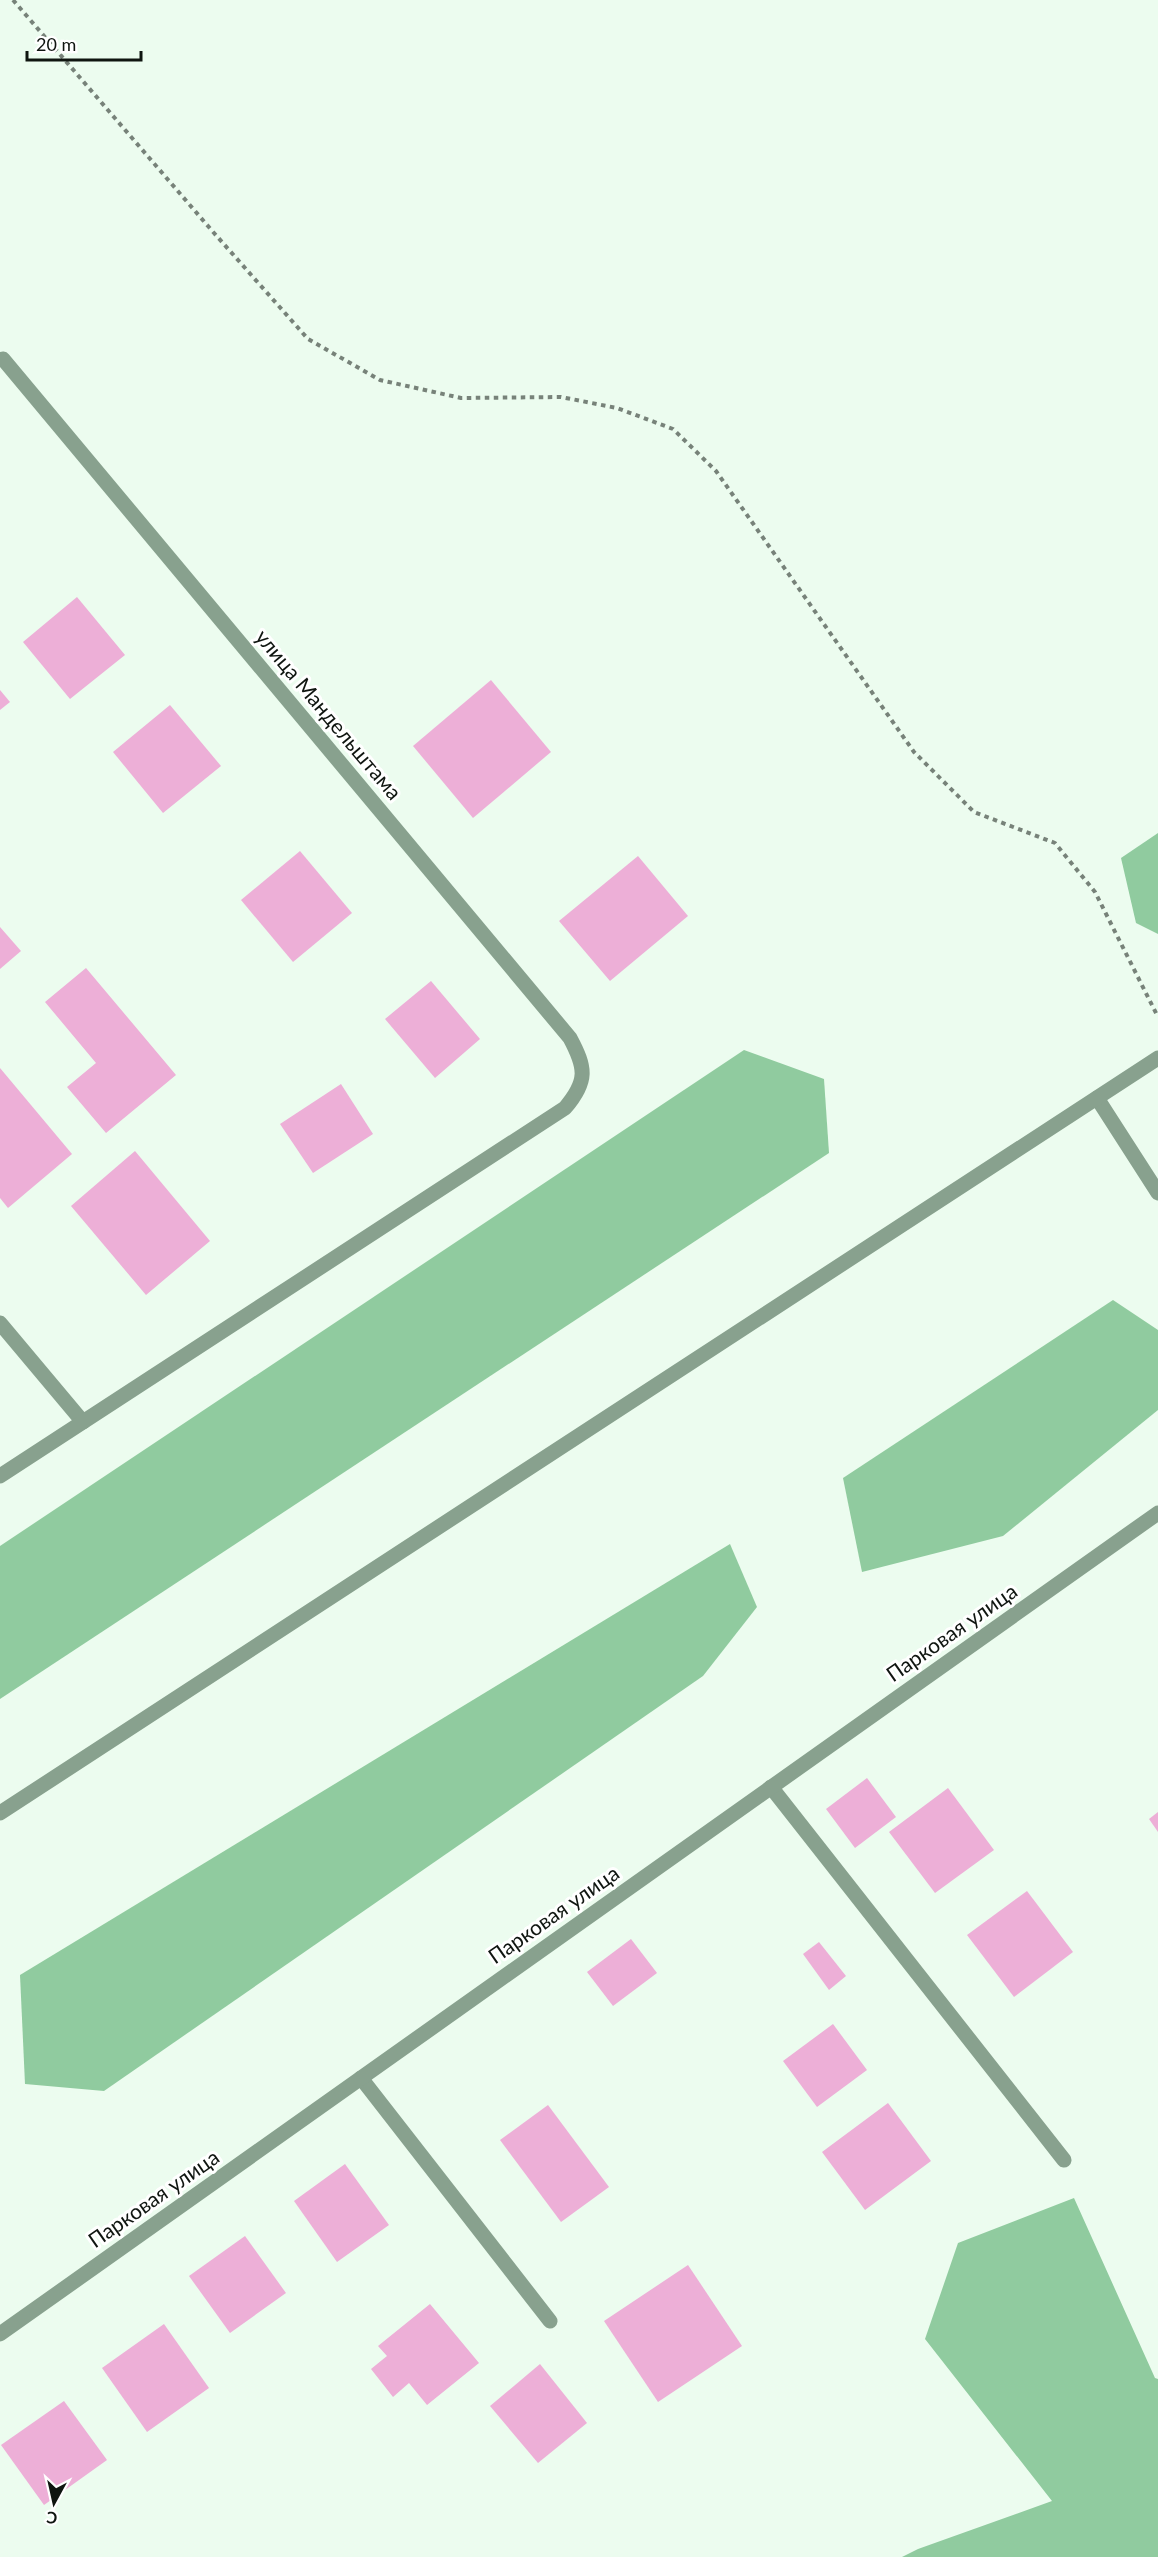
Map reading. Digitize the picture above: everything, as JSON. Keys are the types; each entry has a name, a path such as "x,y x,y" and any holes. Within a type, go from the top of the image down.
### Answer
{"street":[{"name":"улица Мандельштама","path":"3,359 570,1038 581,1059 583,1078 575,1096 565,1108 83,1422"},
{"path":"0,1813 1158,1058"},
{"path":"1098,1098 1158,1193"},
{"path":"0,1323 83,1422 0,1476"},
{"name":"Парковая улица","path":"0,2334 1158,1513"},
{"path":"771,1787 1064,2160"},
{"path":"361,2078 550,2321"}],"path":[{"path":"13,0 308,339 380,380 461,398 561,397 617,408 673,429 716,471 914,752 975,812 1055,843 1095,892 1158,1017"}],"green space":[{"path":"1158,833 1158,934 1136,923 1121,858"},
{"path":"744,1050 824,1079 829,1153 0,1699 0,1546"},
{"path":"1113,1300 1158,1330 1158,1410 1003,1536 862,1572 843,1478"},
{"path":"730,1544 757,1607 703,1676 104,2091 25,2084 20,1975"},
{"path":"1074,2198 1155,2378 1158,2379 1158,2557 902,2557 918,2549 1052,2501 925,2339 958,2243"}],"building":[{"path":"77,597 125,655 70,699 23,642"},
{"path":"491,680 551,752 473,818 413,746"},
{"path":"0,690 10,702 0,710"},
{"path":"170,705 221,766 163,813 113,752"},
{"path":"300,851 352,913 293,962 241,900"},
{"path":"638,856 688,916 610,981 559,921"},
{"path":"0,927 21,951 0,969"},
{"path":"86,968 176,1075 106,1133 67,1087 96,1063 45,1002"},
{"path":"431,981 480,1039 435,1078 385,1019"},
{"path":"0,1068 72,1154 8,1208 0,1198"},
{"path":"341,1084 373,1134 313,1173 280,1124"},
{"path":"135,1151 210,1241 146,1295 71,1206"},
{"path":"867,1778 896,1817 855,1848 826,1809"},
{"path":"948,1788 994,1850 935,1893 889,1832"},
{"path":"1158,1812 1158,1832 1149,1819"},
{"path":"1027,1891 1073,1952 1014,1997 967,1935"},
{"path":"631,1939 657,1973 613,2006 587,1972"},
{"path":"819,1942 846,1976 829,1990 803,1954"},
{"path":"833,2024 867,2070 817,2107 783,2061"},
{"path":"888,2103 931,2161 865,2210 822,2152"},
{"path":"548,2105 609,2187 561,2222 500,2140"},
{"path":"345,2164 389,2225 337,2262 294,2201"},
{"path":"245,2236 286,2293 230,2333 189,2276"},
{"path":"688,2265 742,2346 658,2402 604,2321"},
{"path":"430,2304 479,2363 427,2405 409,2383 393,2397 371,2369 387,2356 378,2346"},
{"path":"164,2324 209,2388 147,2432 102,2368"},
{"path":"540,2364 587,2423 538,2463 490,2406"},
{"path":"64,2401 107,2460 44,2505 1,2445"}]}
